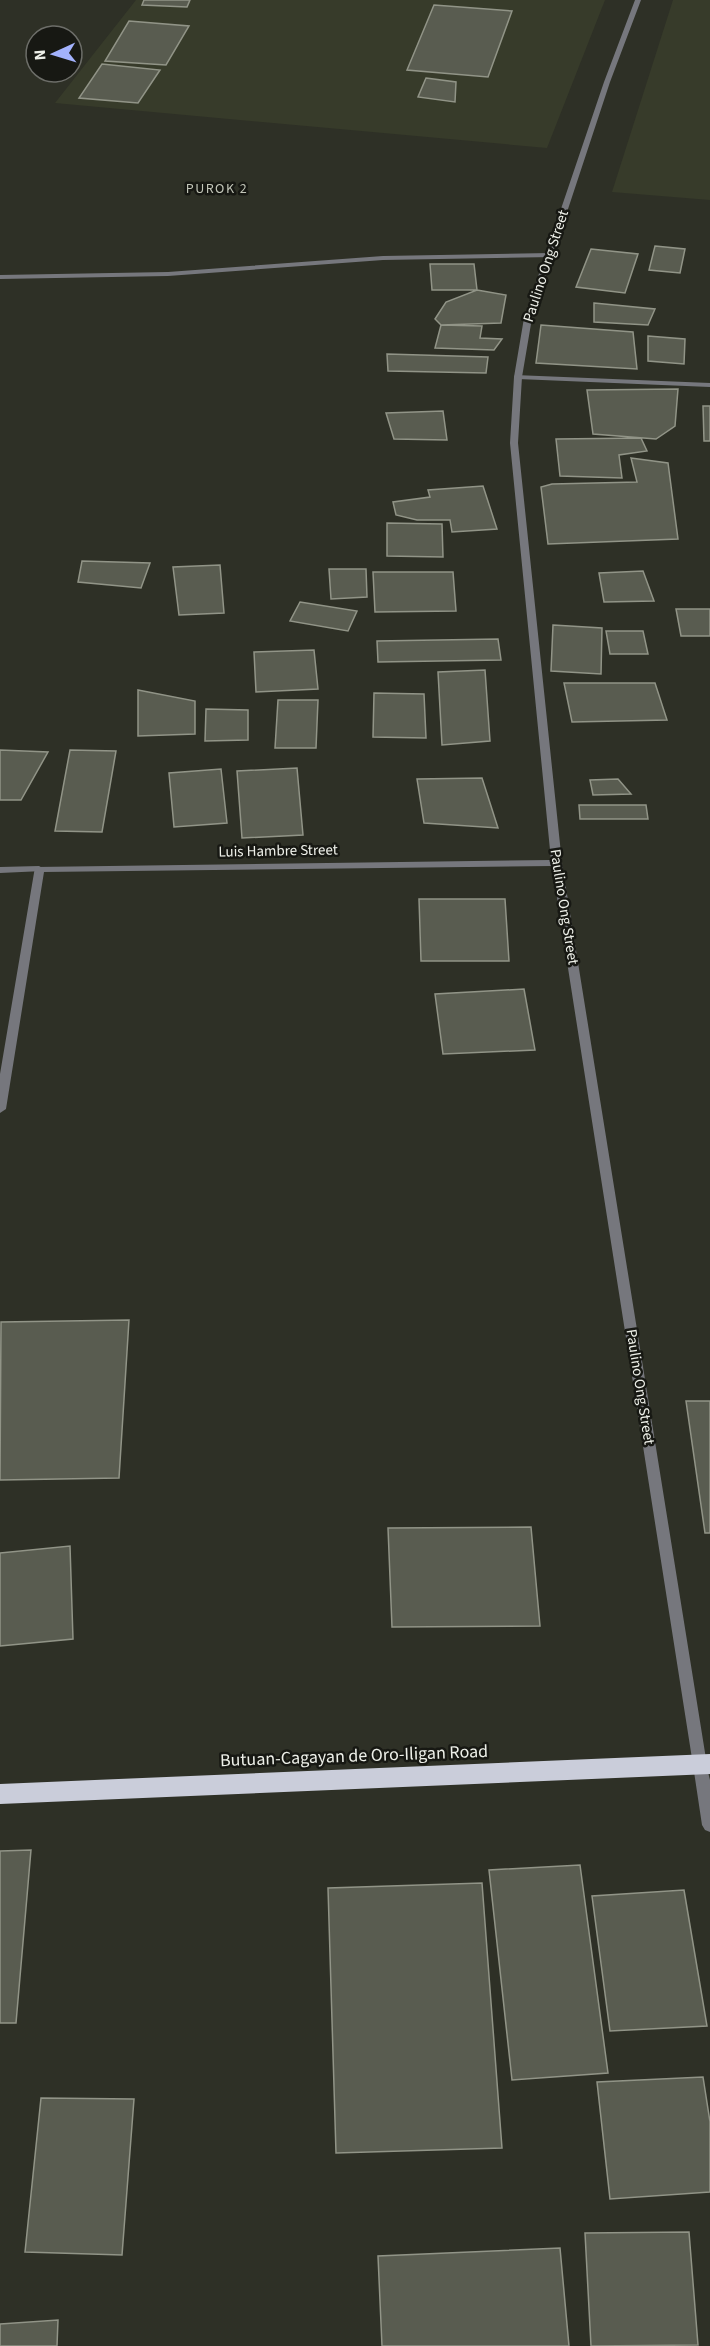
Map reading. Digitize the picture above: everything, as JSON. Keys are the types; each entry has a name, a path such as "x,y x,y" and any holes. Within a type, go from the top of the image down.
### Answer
{"highway":[{"name":"Butuan-Cagayan de Oro-Iligan Road","path":"0,1794 705,1765"}],"street":[{"name":"Paulino Ong Street","path":"638,0 607,82 528,318 518,377 514,443 557,863 705,1765 710,1824"},
{"path":"0,276 168,274 383,258 550,255"},
{"path":"518,377 710,385"},
{"name":"Luis Hambre Street","path":"0,870 557,863"},
{"path":"0,1109 39,869"}],"shaded area":[{"path":"136,0 605,0 547,148 55,103 70,84 84,84 84,66"},
{"path":"673,0 710,0 710,200 612,192"}],"building":[{"path":"144,0 190,0 187,7 142,5"},
{"path":"434,5 512,11 488,77 407,70"},
{"path":"129,21 189,26 166,65 105,61"},
{"path":"102,64 160,70 138,103 79,98"},
{"path":"426,78 456,82 455,102 418,97"},
{"path":"655,246 685,249 680,273 649,270"},
{"path":"591,249 638,254 625,293 576,287"},
{"path":"430,264 474,264 477,290 432,290"},
{"path":"477,290 506,295 501,323 441,325 435,319 446,302"},
{"path":"594,303 655,309 648,325 594,322"},
{"path":"441,325 482,326 480,338 502,339 494,350 435,348"},
{"path":"541,325 633,332 637,369 536,363"},
{"path":"648,336 685,339 684,364 648,361"},
{"path":"387,354 488,357 486,373 388,371"},
{"path":"678,389 675,426 656,439 593,434 587,390"},
{"path":"703,406 710,406 710,441 704,441"},
{"path":"443,411 447,440 394,439 386,413"},
{"path":"641,438 647,451 619,455 622,478 560,476 556,439"},
{"path":"631,458 668,463 678,539 548,544 541,487 552,484 637,482"},
{"path":"483,486 497,529 452,532 450,520 417,520 396,515 393,502 430,497 428,490"},
{"path":"387,523 442,524 443,557 387,556"},
{"path":"82,561 150,563 141,588 78,582"},
{"path":"220,565 224,613 179,615 173,567"},
{"path":"329,569 366,569 367,597 331,599"},
{"path":"643,571 654,601 604,602 599,573"},
{"path":"373,572 453,572 456,611 375,612"},
{"path":"300,602 357,611 348,631 290,621"},
{"path":"676,609 710,609 710,636 681,636"},
{"path":"553,625 602,628 601,674 551,671"},
{"path":"606,631 643,631 648,654 610,654"},
{"path":"498,639 501,660 378,662 377,641"},
{"path":"314,650 318,689 256,692 254,652"},
{"path":"485,670 490,741 442,745 438,672"},
{"path":"564,683 655,683 667,720 572,722"},
{"path":"138,690 195,701 195,734 138,736"},
{"path":"374,693 424,694 426,738 373,737"},
{"path":"278,700 318,700 316,748 275,748"},
{"path":"206,709 248,710 248,740 205,741"},
{"path":"0,750 48,752 21,800 0,800"},
{"path":"70,750 116,751 102,832 55,831"},
{"path":"297,768 303,835 242,838 237,771"},
{"path":"221,769 227,823 174,827 169,773"},
{"path":"482,778 498,828 424,823 417,779"},
{"path":"618,779 631,794 593,795 590,780"},
{"path":"579,805 646,805 648,819 580,819"},
{"path":"419,899 505,899 509,961 421,961"},
{"path":"524,989 535,1050 443,1054 435,994"},
{"path":"129,1320 119,1478 0,1480 1,1322"},
{"path":"686,1401 710,1401 710,1533 705,1533"},
{"path":"531,1527 540,1626 392,1627 388,1528"},
{"path":"70,1546 73,1639 0,1646 0,1553"},
{"path":"31,1850 16,2023 0,2023 0,1851"},
{"path":"580,1865 608,2073 512,2080 489,1870"},
{"path":"482,1883 502,2148 336,2153 328,1888"},
{"path":"684,1890 707,2026 610,2031 592,1896"},
{"path":"703,2077 710,2122 710,2192 610,2199 597,2082"},
{"path":"41,2098 134,2099 122,2255 25,2252"},
{"path":"689,2232 698,2345 591,2346 585,2233"},
{"path":"560,2248 569,2346 382,2346 378,2256"},
{"path":"58,2320 57,2346 0,2346 0,2324"}],"district":[{"name":"PUROK 2","path":"217,189"}]}
